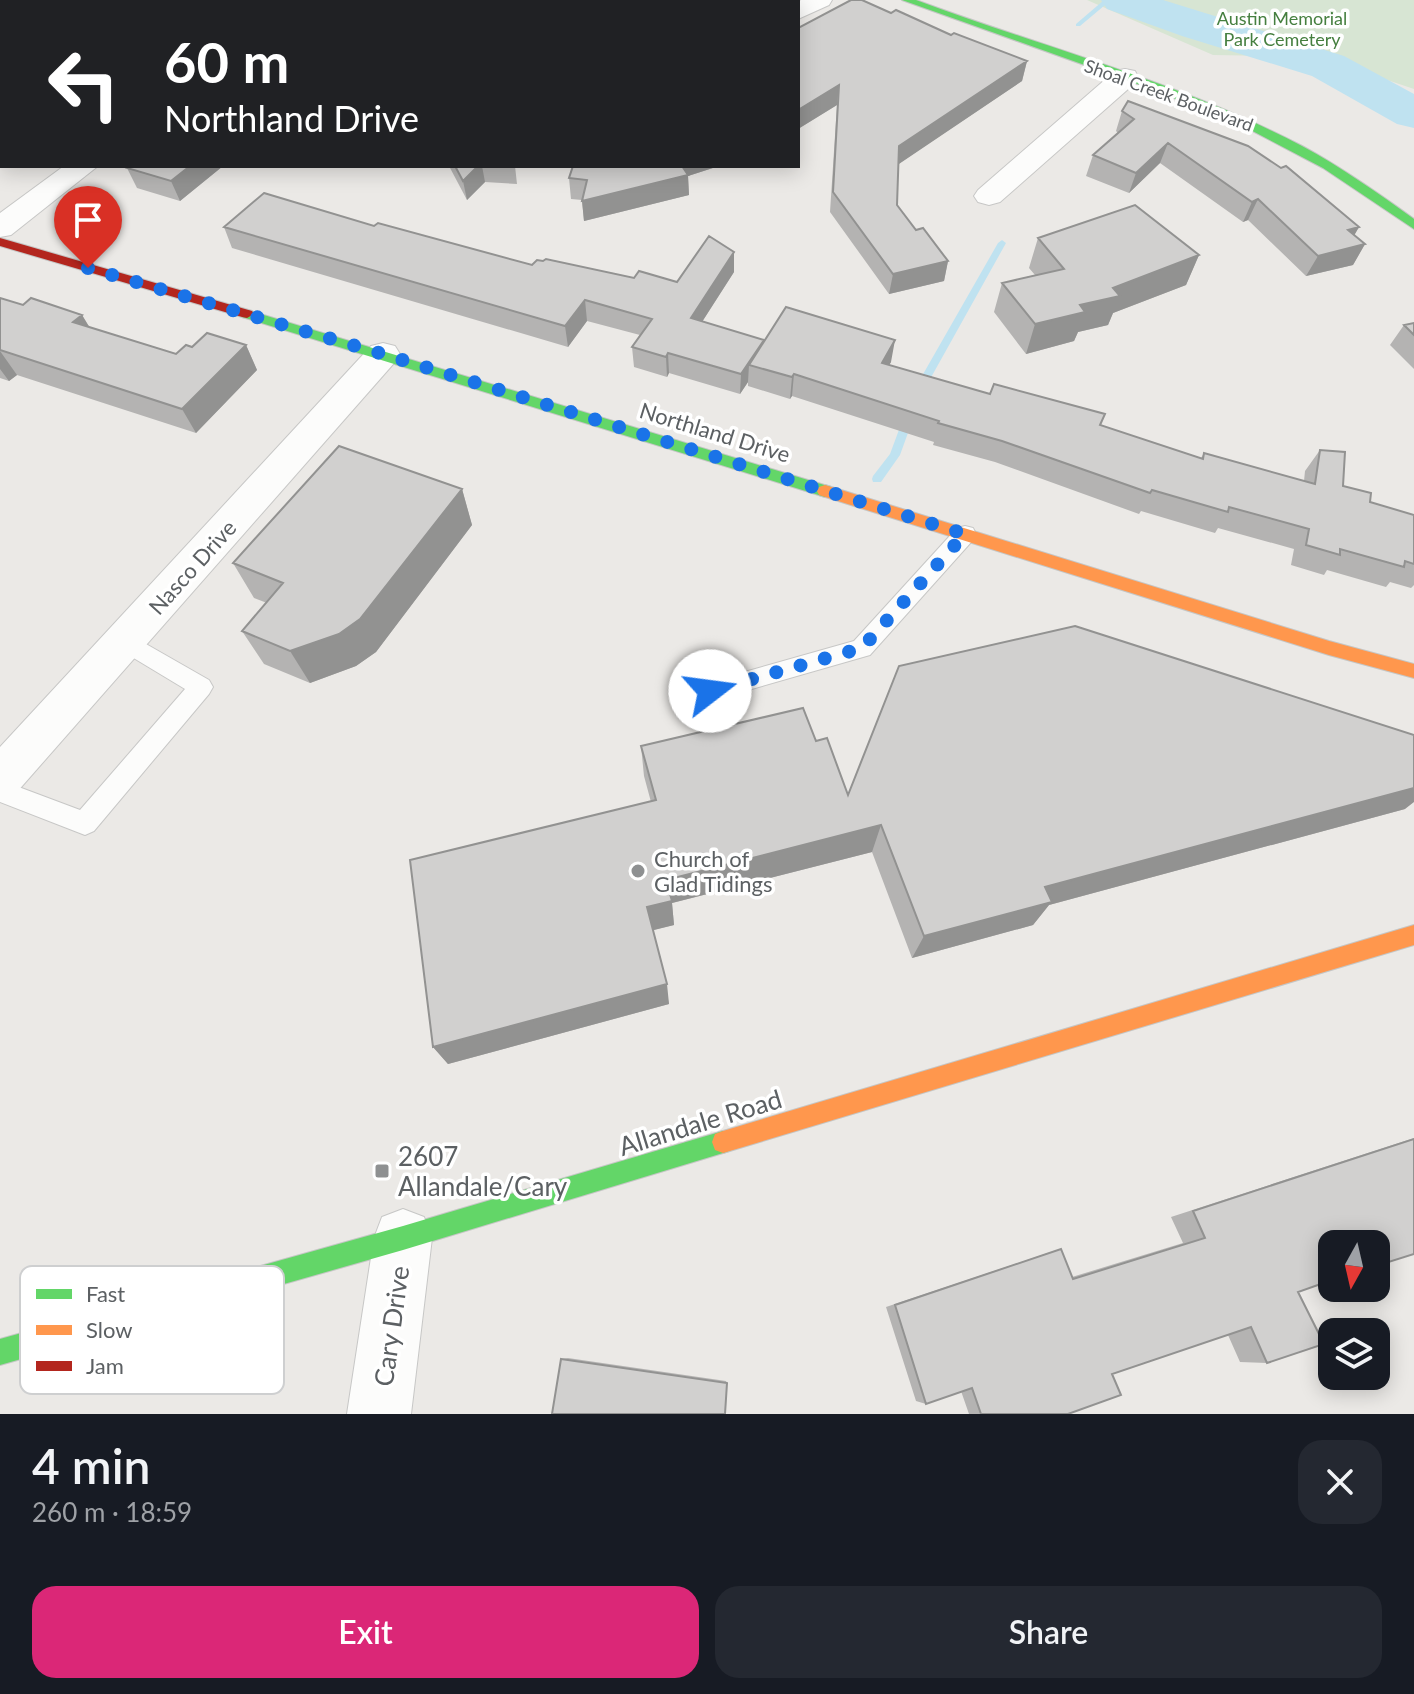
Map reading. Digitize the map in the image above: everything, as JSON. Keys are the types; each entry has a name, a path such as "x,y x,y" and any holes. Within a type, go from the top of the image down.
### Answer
{"street":[{"path":"800,10 820,0"},
{"name":"Shoal Creek Boulevard","path":"907,0 965,24 1227,113 1318,157 1414,225"},
{"path":"989,196 1125,77"},
{"path":"0,228 80,168"},
{"name":"Northland Drive","path":"0,242 383,354 1414,671"},
{"name":"Nasco Drive","path":"0,779 383,354"},
{"name":"Allandale Road","path":"284,1272 1414,935"},
{"name":"Cary Drive","path":"379,1414 403,1238"},
{"name":"Allandale Road","path":"0,1352 20,1346"}],"lane":[{"path":"710,691 862,648 965,534"},
{"path":"0,791 85,823 201,687 125,641"}],"green space":[{"name":"Austin Memorial Park Cemetery","path":"1087,0 1414,0 1414,89 1319,57 1213,55"}],"building":[{"path":"851,0 862,0 891,13 896,10 951,35 954,33 1027,61 899,146 897,205 916,230 923,228 948,261 893,274 833,192 839,85 800,109 800,27"},
{"path":"1128,101 1248,146 1281,168 1286,166 1359,227 1348,230 1365,244 1318,256 1258,199 1252,202 1168,143 1136,173 1093,155 1134,119 1122,111"},
{"path":"127,168 187,168 171,181"},
{"path":"456,168 476,168 463,181"},
{"path":"572,168 683,168 688,175 582,201 587,180 569,178"},
{"path":"264,193 374,226 378,223 532,265 537,260 546,259 634,278 639,271 677,282 709,236 734,252 691,318 764,340 741,374 668,353 666,357 632,347 652,319 585,300 565,326 224,227"},
{"path":"1135,205 1199,255 1113,288 1120,296 1080,305 1085,312 1035,324 1002,283 1064,269 1038,238"},
{"path":"0,298 23,305 31,298 82,315 73,322 176,354 186,345 192,347 207,333 246,345 182,409 0,350"},
{"path":"786,307 895,340 882,363 990,394 994,384 1105,414 1100,425 1203,459 1204,453 1315,484 1320,450 1345,452 1343,486 1371,493 1370,502 1414,515 1414,564 1405,561 1404,567 1340,549 1340,555 1306,545 1309,529 1229,507 1228,512 1152,490 1150,493 794,374 792,377 749,365"},
{"path":"1414,323 1414,335 1404,325"},
{"path":"339,446 462,489 360,619 339,634 290,651 242,631 283,583 233,563"},
{"name":"Church of Glad Tidings","path":"1075,626 1414,735 1414,788 1045,887 1052,902 924,936 881,825 666,880 672,901 647,907 667,984 433,1047 410,860 656,800 641,746 803,708 816,741 827,738 848,795 899,666"},
{"path":"1414,1139 1414,1254 1390,1262 1390,1230 1318,1230 1318,1285 1298,1292 1318,1332 1318,1346 1267,1363 1251,1327 1112,1374 1121,1395 1068,1414 981,1414 972,1388 926,1404 895,1305 1061,1249 1073,1279 1205,1238 1193,1211"},
{"path":"561,1359 727,1383 725,1414 552,1414"}],"waterway":[{"path":"1078,25 1108,0"},
{"path":"1122,0 1198,27 1328,66 1414,114"},
{"path":"919,390 1002,243"},
{"path":"877,479 895,455 908,419"}],"traffic: fast":[{"path":"907,0 1153,86 1250,125 1327,165 1414,225"},
{"path":"247,314 825,491"},
{"path":"284,1272 723,1142"},
{"path":"0,1352 20,1346"}],"traffic: slow":[{"path":"825,491 1329,648 1414,671"},
{"path":"723,1142 1414,935"}],"traffic: jam":[{"path":"0,242 247,314"}],"place":[{"name":"Church of Glad Tidings","path":"638,871"},
{"name":"2607 Allandale/Cary","path":"382,1171"}],"route":[{"path":"88,268 383,354 965,534 862,648 710,691"}]}
